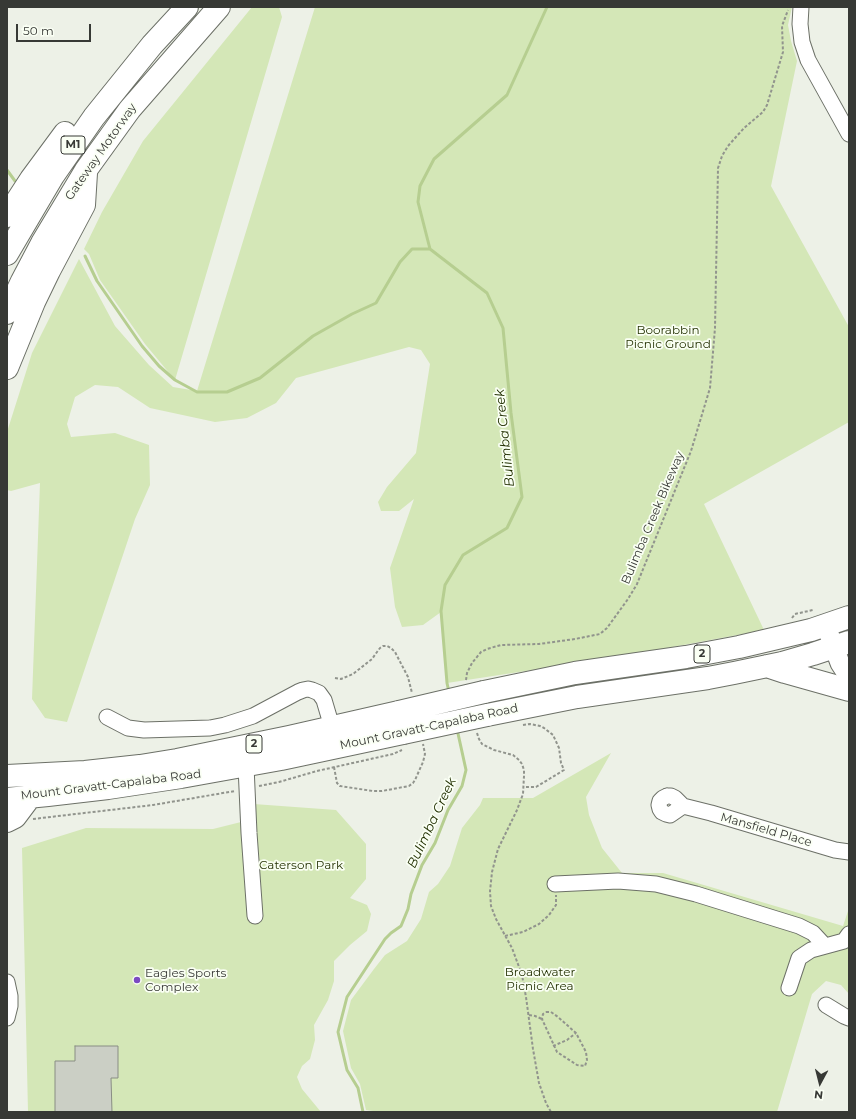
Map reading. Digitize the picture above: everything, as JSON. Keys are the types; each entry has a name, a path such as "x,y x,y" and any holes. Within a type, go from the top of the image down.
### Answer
{"highway":[{"name":"Gateway Motorway","path":"7,254 42,193 73,145 111,94 152,45 187,7"},
{"name":"Gateway Motorway","path":"7,313 42,243 86,170 130,109 219,7"},
{"path":"7,216 55,145 113,72 152,45"},
{"path":"7,368 48,271 84,204 86,170"},
{"name":"Mount Gravatt-Capalaba Road","path":"7,776 85,772 211,754 399,712 475,688 678,658 732,648 790,636 831,619"},
{"name":"Mount Gravatt-Capalaba Road","path":"7,798 30,797 131,785 405,740 482,723 577,697 708,678 767,666 844,645"},
{"path":"767,666 849,690"},
{"path":"7,821 15,817 30,797"}],"main road":[{"path":"831,619 844,645 840,663 849,677"}],"street":[{"path":"801,7 800,24 802,42 808,60 849,134"},
{"name":"Mount Gravatt-Capalaba Road","path":"107,717 128,728 144,730 210,728 253,716 298,692 303,690 312,690 319,693 324,700 332,727"},
{"path":"246,766 255,916"},
{"name":"Mansfield Place","path":"683,806 835,850 849,852"},
{"path":"556,884 618,881 656,884 696,894 799,926 813,933 825,946"},
{"path":"789,988 799,958 811,950 844,941 849,934"},
{"path":"7,982 10,996 10,1006 7,1018"},
{"path":"826,1005 849,1018"}],"path":[{"name":"Bulimba Creek Bikeway","path":"475,688 466,678 472,664 481,652 501,645 539,644 600,634 607,628 637,584 691,451 710,388 715,328 718,168 722,156 728,146 744,128 763,112 767,105 783,52 782,26 789,7"},
{"path":"792,619 795,614 831,619"},
{"path":"482,723 480,742 485,746 513,755 522,764 524,770 523,794 498,849 492,872 490,891 491,906 496,919 512,948 520,970 526,997 539,1083 551,1112"},
{"path":"518,726 530,724 540,726 553,735 559,748 561,763 564,770 536,787 524,787"},
{"path":"30,820 152,805 279,782 317,771 393,754 405,740"},
{"path":"505,936 524,932 540,924 549,915 556,905 556,884"},
{"path":"546,1012 551,1012 576,1033 586,1052 588,1060 585,1066 578,1065 557,1052 542,1019 543,1014 546,1012"},
{"path":"529,1015 542,1019"},
{"path":"553,1046 567,1040 576,1033"}],"green space":[{"path":"252,7 279,7 282,17 175,380 145,344 100,280 89,254 84,249 102,212 143,141"},
{"name":"Boorabbin Picnic Ground","path":"315,7 792,7 788,25 797,61 771,186 849,327 849,422 704,504 764,630 624,656 447,683 441,612 423,625 402,627 395,607 390,568 414,499 399,511 381,511 378,502 387,487 416,453 430,364 421,350 409,347 296,378 276,403 247,418 215,422 150,408 118,387 95,385 75,397 67,424 71,437 115,433 149,445 150,485 135,519 67,722 45,718 32,699 40,483 11,491 7,490 7,432 32,353 79,259 115,326 149,365 173,387 197,391"},
{"name":"Broadwater Picnic Area","path":"611,753 586,797 589,815 602,848 622,873 663,873 843,926 849,908 849,994 841,985 826,981 812,994 777,1112 380,1112 366,1110 360,1084 351,1068 343,1031 351,1000 385,955 407,941 421,919 429,892 438,884 450,866 462,828 480,805 483,798 533,798"},
{"name":"Eagles Sports Complex","path":"240,803 336,810 366,844 366,879 350,898 367,905 371,914 367,931 334,961 334,981 328,1000 314,1025 315,1040 310,1059 302,1066 297,1077 302,1089 321,1112 28,1112 22,848 86,828 213,829 241,822"}],"building":[{"path":"75,1046 118,1046 118,1078 111,1078 112,1112 55,1112 55,1061 75,1061"}],"waterway":[{"name":"Bulimba Creek","path":"449,692 441,611 445,585 463,555 507,528 522,497 511,413 503,328 487,293 430,249 418,202 420,186 434,159 507,95 547,7"},
{"path":"7,170 15,181"},
{"path":"85,256 97,281 142,346 159,366 175,380 197,392 227,392 260,378 313,336 352,314 376,303 400,262 412,249 430,249"},
{"name":"Bulimba Creek","path":"363,1112 358,1088 347,1070 338,1032 347,997 385,939 401,926 422,865 435,843 448,810 462,786 466,770 457,729"}],"place":[{"name":"Eagles Sports Complex","path":"137,980"}],"park label":[{"name":"Caterson Park","path":"301,865"}]}
